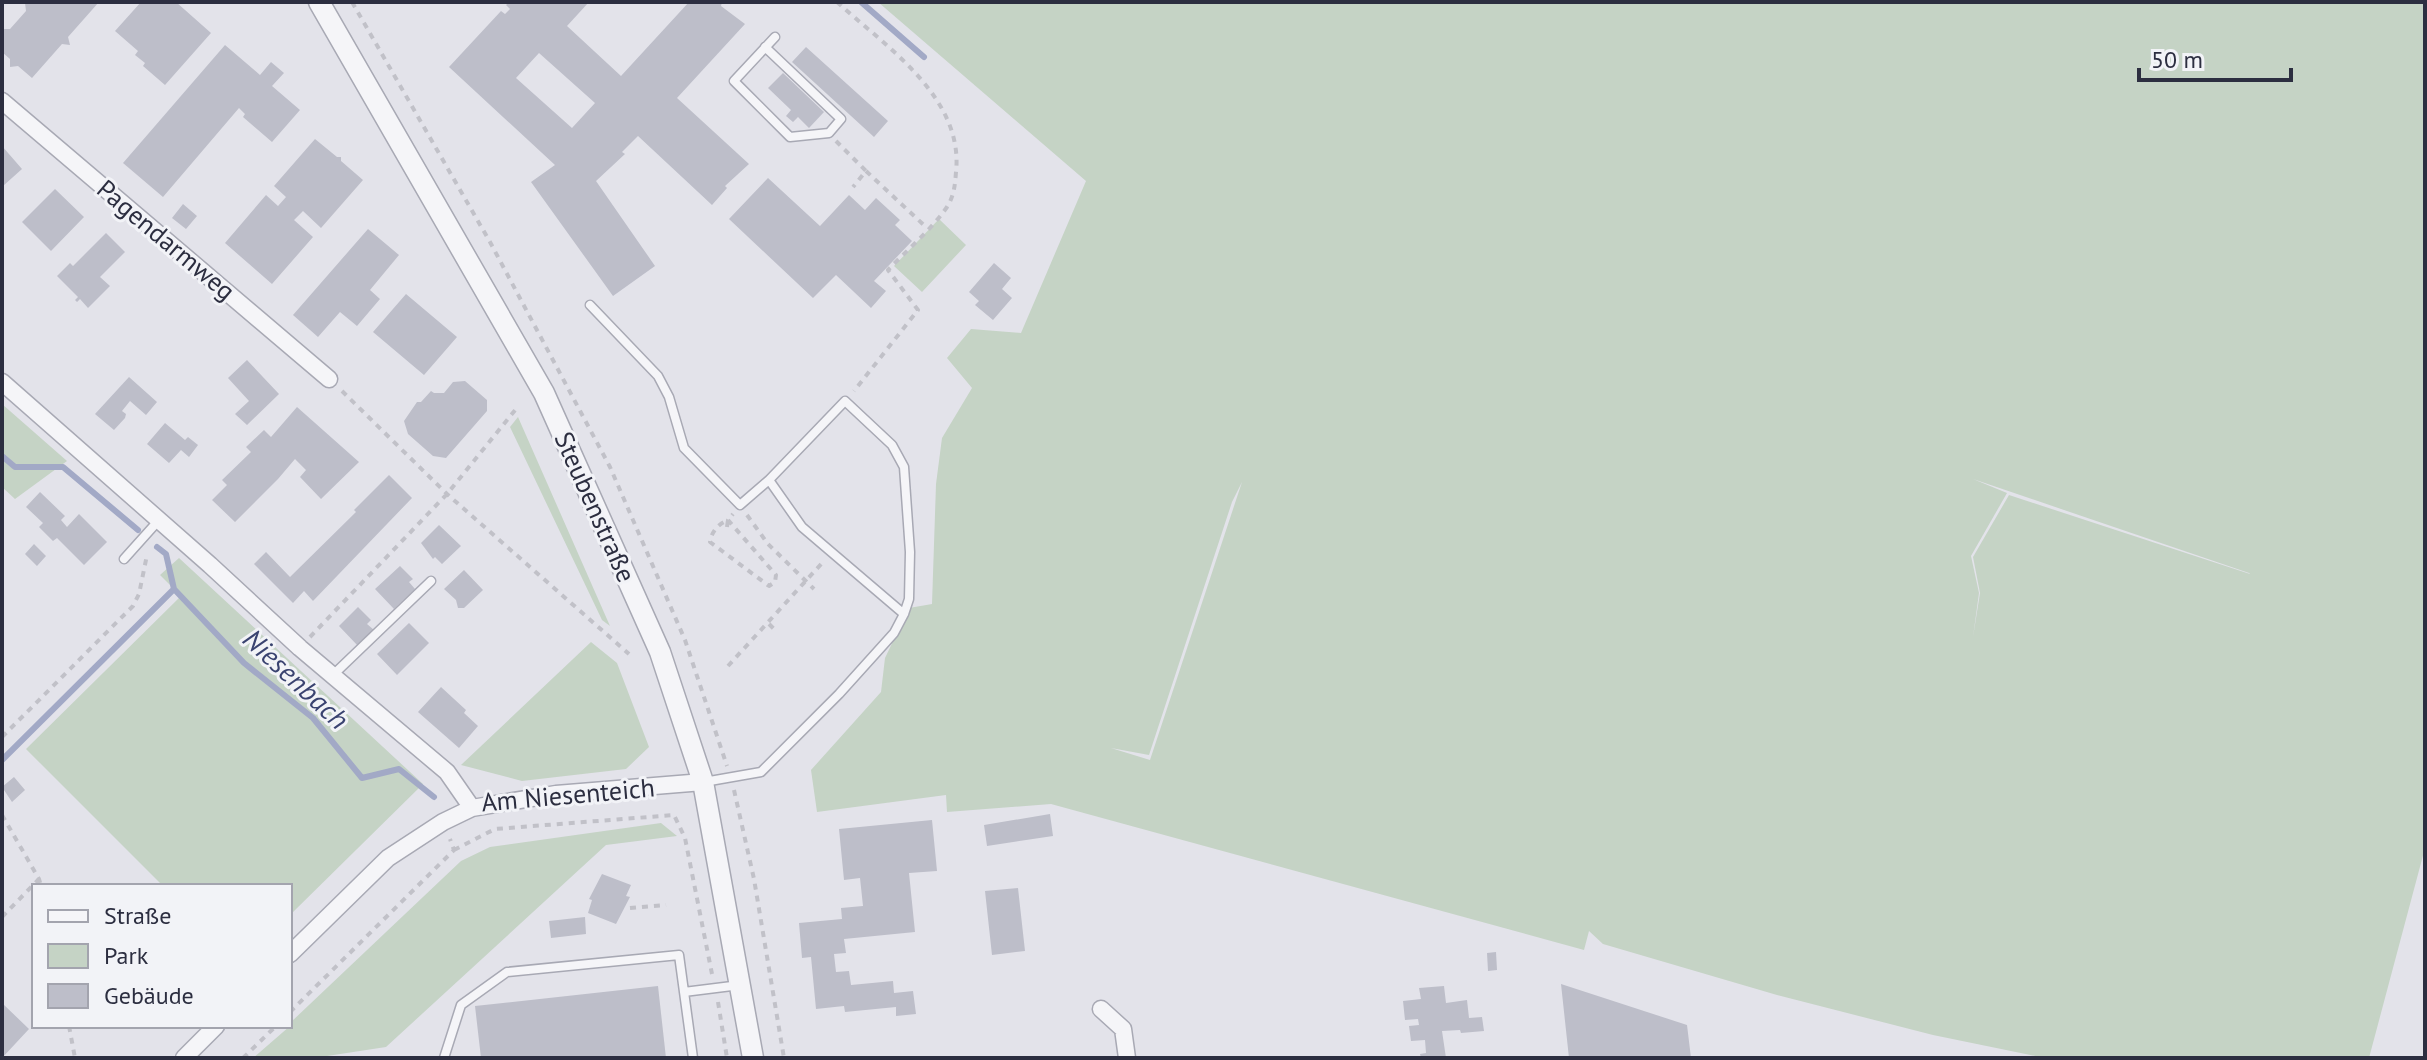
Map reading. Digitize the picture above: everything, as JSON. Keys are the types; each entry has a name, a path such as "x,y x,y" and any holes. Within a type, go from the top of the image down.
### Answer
{"street":[{"name":"Steubenstraße","path":"319,2 544,393 660,652 703,782 753,1058"},
{"name":"Pagendarmweg","path":"2,101 329,379"},
{"name":"Am Niesenteich","path":"2,382 300,648 447,772 472,808 556,794 703,782"},
{"path":"292,952 388,858 443,822 472,808"},
{"path":"1101,1009 1123,1029 1127,1058"},
{"path":"184,1058 214,1028"}],"lane":[{"path":"765,47 841,119 829,133 790,137 734,81 765,47 775,37"},
{"path":"590,305 658,376 669,397 684,448 740,505 769,480 845,401 892,445 904,467 909,599 894,633 839,694 761,772 703,782"},
{"path":"769,480 802,527 904,614"},
{"path":"124,559 159,520"},
{"path":"333,675 431,581"},
{"path":"444,1058 461,1005 507,972 679,955 693,1058"},
{"path":"684,992 741,985"}],"path":[{"path":"837,2 935,96 953,137 957,164 955,191 947,207 888,270 918,310 845,401"},
{"path":"829,133 927,228"},
{"path":"853,187 866,171"},
{"path":"329,379 447,494 629,654"},
{"path":"300,648 447,494 516,409"},
{"path":"710,542 712,533 740,505 768,544 814,589"},
{"path":"727,527 728,520"},
{"path":"710,542 769,586 775,582 776,575 728,520"},
{"path":"710,542 717,538"},
{"path":"2,737 133,606 139,594 147,554 153,547"},
{"path":"728,666 832,553"},
{"path":"769,624 777,632"},
{"path":"732,778 754,879 784,1058"},
{"path":"2,815 40,884"},
{"path":"292,1010 454,850 495,829 674,815 685,838 727,1058"},
{"path":"443,822 454,850"},
{"path":"34,884 39,879"},
{"path":"2,917 32,886"},
{"path":"630,908 666,905"},
{"path":"69,1028 75,1058"},
{"path":"243,1058 250,1055 274,1028"}],"green space":[{"path":"878,2 2425,2 2425,848 2369,1058 2045,1058 1933,1035 1777,995 1603,944 1589,931 1584,950 1051,804 947,812 946,795 817,812 811,770 881,692 885,658 909,608 932,604 936,484 942,438 972,388 947,358 971,329 1021,333 1086,181","holes":["1973,479 2249,573 2250,574 2009,495 1973,557 1980,593 1973,637 1979,593 1971,556 2007,493","1242,482 1150,760 1111,748 1149,755 1232,502"]},
{"path":"939,219 966,245 922,292 894,266"},
{"path":"2,404 67,461 15,499 2,487"},
{"path":"518,417 610,626 602,620 510,427"},
{"path":"179,558 423,784 292,913 292,884 161,884 26,749 181,596 160,575"},
{"path":"591,642 617,663 649,747 626,769 522,781 461,765"},
{"path":"661,823 677,836 606,845 386,1047 314,1058 253,1058 288,1028 292,1028 292,1021 461,861 490,847"}],"building":[{"path":"99,2 68,37 70,45 62,44 32,78 18,66 10,67 10,59 2,52 3,29 10,29 26,11 25,3"},
{"path":"141,2 176,2 211,33 165,85 143,66 145,63 135,55 138,51 115,31"},
{"path":"509,2 589,2 567,26 621,76 689,2 722,2 721,6 745,24 677,98 749,164 725,186 727,188 712,205 638,136 622,152 625,154 596,181 655,266 613,296 531,182 555,165 449,67 501,11 505,14 510,9 506,5","holes":["539,53 595,103 572,128 516,78"]},
{"path":"225,45 260,75 271,62 284,73 272,86 300,110 272,142 243,117 245,114 239,108 163,197 123,163"},
{"path":"806,47 888,121 874,137 792,62"},
{"path":"783,73 824,112 809,128 798,117 793,122 786,116 791,110 768,88"},
{"path":"315,139 341,157 341,161 363,180 321,228 303,211 294,220 313,237 272,284 225,243 266,195 278,206 286,197 274,186"},
{"path":"2,146 22,169 3,186 2,185"},
{"path":"768,178 820,226 849,195 865,210 876,198 900,220 895,225 912,241 874,281 886,291 871,308 836,275 813,298 729,219"},
{"path":"55,189 84,217 51,251 22,222"},
{"path":"183,204 197,216 186,229 172,218"},
{"path":"368,229 399,255 370,290 380,299 357,326 340,312 318,337 293,315"},
{"path":"106,233 125,252 100,277 110,286 88,308 80,299 75,300 78,297 57,276 70,263 73,266"},
{"path":"994,263 1011,278 1002,289 1012,298 993,320 975,305 979,301 969,292"},
{"path":"406,294 457,337 424,375 373,332"},
{"path":"247,360 279,394 247,425 235,414 249,401 228,378"},
{"path":"129,377 157,402 146,415 130,401 122,411 126,414 125,418 114,430 95,414"},
{"path":"465,381 487,400 487,411 446,458 433,456 408,434 404,421 417,402 421,402 431,391 444,393 453,382"},
{"path":"297,407 359,462 321,499 300,477 306,470 295,459 235,522 212,500 227,485 222,480 251,452 246,447 264,430 271,437"},
{"path":"165,423 185,440 188,437 198,445 189,457 181,450 169,463 147,444"},
{"path":"389,475 412,498 313,601 304,591 293,603 254,564 266,552 290,577"},
{"path":"40,492 65,516 61,520 67,527 79,514 107,542 84,565 57,538 53,541 39,527 43,523 26,507"},
{"path":"439,525 461,546 442,564 435,557 433,559 421,543"},
{"path":"34,544 46,556 37,566 25,554"},
{"path":"400,566 413,579 409,582 415,589 394,609 375,589"},
{"path":"464,570 483,590 464,608 458,608 456,600 444,589"},
{"path":"358,607 371,620 367,624 374,630 358,646 339,626"},
{"path":"409,623 429,643 397,675 377,654"},
{"path":"441,687 478,726 459,748 418,712"},
{"path":"14,777 25,790 12,802 2,787"},
{"path":"1050,814 1053,836 987,846 984,825"},
{"path":"932,820 937,871 909,873 915,932 844,939 846,953 834,954 836,972 849,971 851,985 893,981 894,993 913,991 916,1014 896,1016 896,1007 845,1012 844,1006 816,1009 811,957 802,958 799,923 842,919 841,908 863,906 860,878 844,880 839,829"},
{"path":"602,874 631,885 626,896 630,897 616,924 588,913 592,900 589,899"},
{"path":"1018,888 1025,951 992,955 985,891"},
{"path":"585,917 586,934 551,938 549,921"},
{"path":"1496,952 1497,970 1488,971 1487,953"},
{"path":"1561,984 1687,1025 1691,1058 1569,1058"},
{"path":"658,986 666,1058 481,1058 475,1006"},
{"path":"1444,986 1446,1003 1467,1000 1469,1018 1482,1017 1484,1031 1442,1031 1446,1058 1421,1058 1420,1054 1426,1053 1425,1040 1411,1041 1409,1026 1419,1025 1418,1019 1405,1020 1403,1001 1421,999 1419,988"},
{"path":"2,1003 29,1029 2,1058"}],"waterway":[{"path":"861,2 924,57"},
{"name":"Niesenbach","path":"2,456 15,467 63,467 138,530"},
{"name":"Niesenbach","path":"157,547 166,554 174,589 244,663 313,718 362,778 399,769 434,797"},
{"path":"2,760 174,589"}]}
